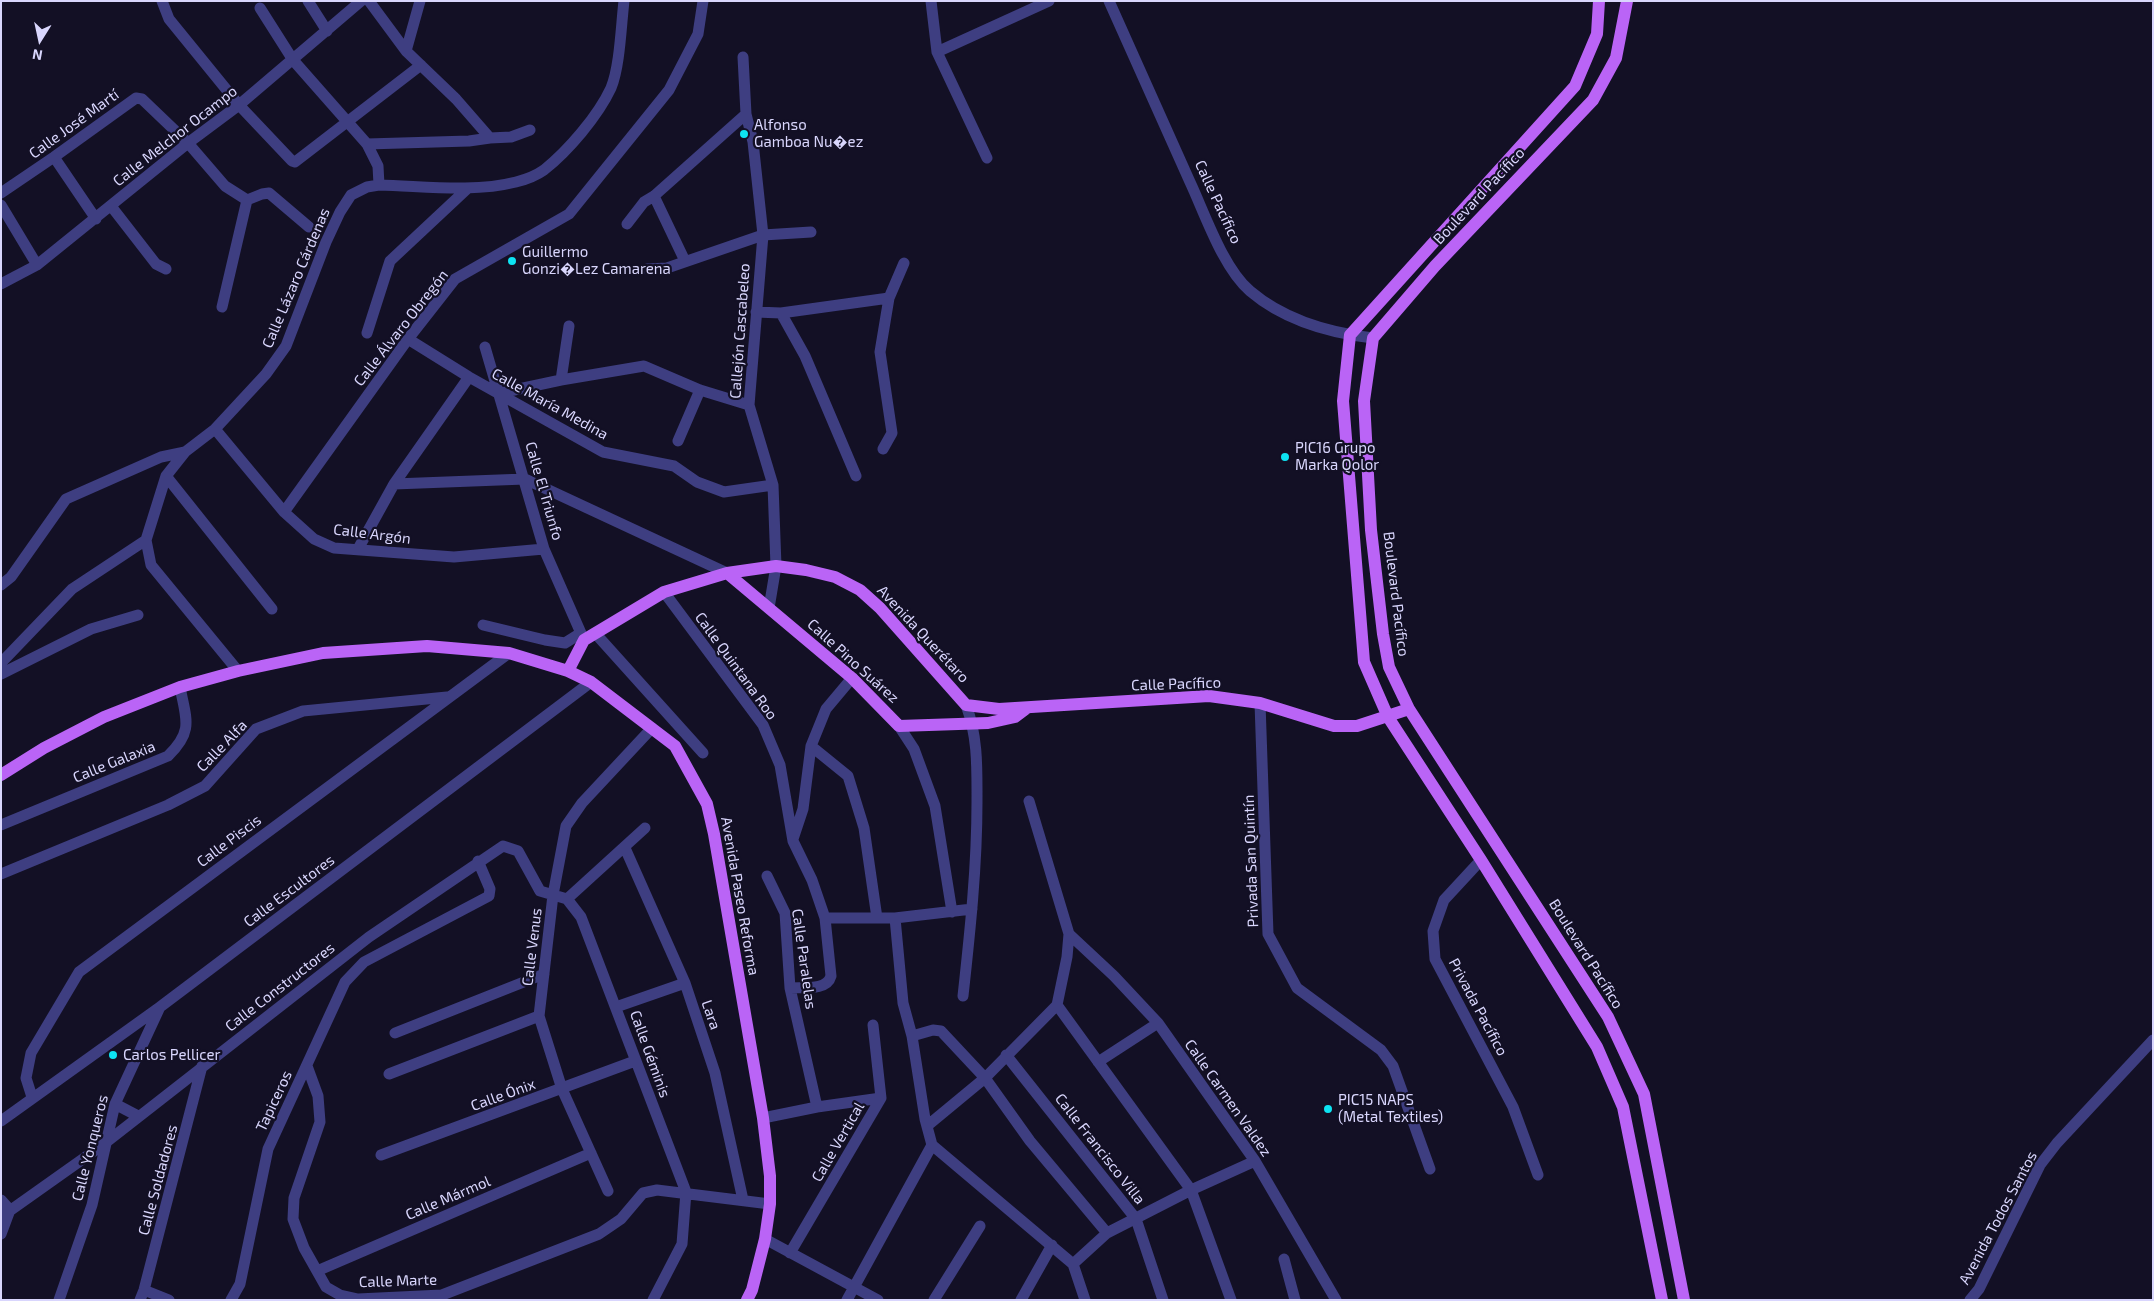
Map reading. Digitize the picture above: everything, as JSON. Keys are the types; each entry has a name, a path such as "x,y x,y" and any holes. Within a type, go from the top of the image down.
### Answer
{"main road":[{"name":"Boulevard Pacífico","path":"1350,335 1575,86 1597,34 1599,1"},
{"name":"Boulevard Pacífico","path":"1627,1 1616,58 1593,100 1435,266 1373,338 1364,401 1372,530 1383,634 1389,667 1409,709 1608,1017 1620,1042 1644,1094 1684,1300"},
{"path":"1350,335 1343,401 1364,662 1388,717 1481,860 1597,1047 1623,1107 1662,1300"},
{"name":"Avenida Querétaro","path":"583,637 596,633 664,592 727,573 776,566 806,570 835,577 860,590 880,608 966,705"},
{"name":"Calle Pino Suárez","path":"727,573 852,678 899,726"},
{"path":"568,671 583,637"},
{"name":"Avenida Paseo Reforma","path":"1,775 44,748 104,717 180,687 238,671 323,653 427,646 509,653 568,671 591,682 675,746 707,804 714,834 763,1118 770,1176 770,1204 765,1239 752,1290 747,1300"},
{"name":"Calle Pacífico","path":"966,705 999,709 1027,708 1209,696 1260,702 1334,726 1357,726 1409,709"},
{"name":"Calle Pacífico","path":"899,726 988,723 1015,717 1027,708"}],"street":[{"path":"162,1 169,19 238,106 295,162 421,65"},
{"path":"308,1 327,32"},
{"name":"Calle Melchor Ocampo","path":"1,284 37,265 96,219 188,143 238,106 327,32 361,1"},
{"path":"369,1 406,51 456,99 490,138"},
{"path":"406,51 420,1"},
{"name":"Calle Lázaro Cárdenas","path":"146,540 166,476 184,452 215,429 266,374 286,346 326,242 340,212 351,195 367,187 379,184 468,188 516,182 542,171 575,139 597,111 611,87 618,56 624,1"},
{"name":"Calle Álvaro Obregón","path":"284,512 408,339 455,279 569,214 669,90 698,34 703,1"},
{"path":"930,1 937,52 987,158"},
{"path":"937,52 1049,1"},
{"name":"Calle Pacífico","path":"1109,1 1215,237 1238,279 1250,291 1268,304 1296,320 1350,335 1373,338"},
{"path":"260,8 293,60 367,144 378,166 379,184"},
{"name":"Callejón Cascabeleo","path":"743,56 746,114 753,142 763,235 749,405 772,486 776,566 768,608"},
{"name":"Calle José Martí","path":"1,193 136,98 145,101 188,143 225,186 248,200"},
{"path":"627,224 644,202 654,196 746,114"},
{"path":"367,144 469,142 511,137 530,130"},
{"path":"54,157 96,219"},
{"path":"367,333 390,261 468,188"},
{"path":"222,307 248,200 269,193 309,227"},
{"path":"654,196 685,261"},
{"path":"1,205 37,265"},
{"path":"111,206 156,264 166,269"},
{"path":"647,269 667,268 763,235 811,232"},
{"path":"883,449 892,433 880,352 889,298 904,263"},
{"path":"756,312 781,313 889,298"},
{"path":"781,313 806,356 856,476"},
{"path":"561,380 569,326"},
{"name":"Calle María Medina","path":"408,339 469,377 602,452 674,466 697,482 724,492 772,486"},
{"name":"Calle El Triunfo","path":"485,346 544,549 583,637"},
{"path":"500,393 561,380 644,366 700,390 749,405"},
{"path":"358,549 394,484 469,377"},
{"path":"678,441 700,390"},
{"name":"Calle Argón","path":"215,429 284,512 314,539 334,548 454,557 544,549"},
{"path":"1,585 11,577 66,499 162,456 184,452"},
{"path":"166,476 272,609"},
{"path":"394,484 525,479 727,573"},
{"path":"1,663 72,589 146,540 151,565 238,671"},
{"name":"Calle Quintana Roo","path":"664,592 763,725 780,765 793,841 812,880 825,918 831,976 830,982 824,986 790,988"},
{"path":"1,674 90,630 138,615"},
{"path":"483,625 565,643 583,637"},
{"path":"596,633 703,753"},
{"name":"Calle Piscis","path":"32,1097 26,1078 31,1053 78,972 509,653"},
{"path":"793,841 803,809 811,746 826,709 852,678"},
{"name":"Calle Escultores","path":"1,1121 160,1007 591,682"},
{"name":"Calle Galaxia","path":"1,825 168,756 180,745 187,727 180,687"},
{"name":"Calle Alfa","path":"1,874 168,805 205,786 256,729 303,711 448,697"},
{"name":"Privada San Quintín","path":"1260,702 1268,934 1297,988 1381,1050 1392,1066 1430,1169"},
{"name":"Avenida Querétaro","path":"963,996 972,909 977,832 978,756 973,724 966,705"},
{"name":"Calle Pino Suárez","path":"899,726 914,748 936,806 952,912"},
{"name":"Calle Venus","path":"608,1191 562,1089 539,1016 553,895 566,826 582,803 652,728"},
{"path":"811,746 848,776 864,828 877,918"},
{"path":"927,1126 985,1078 1057,1004 1067,957 1069,934 1029,801"},
{"path":"553,895 567,899 645,828"},
{"name":"Calle Constructores","path":"6,1214 104,1144 369,937 478,861 503,846 511,847 518,851 540,891 553,895"},
{"name":"Lara","path":"625,848 685,983 715,1073 743,1200"},
{"name":"Privada Pacífico","path":"1481,860 1444,900 1433,931 1435,959 1514,1107 1538,1175"},
{"name":"Tapiceros","path":"231,1300 240,1284 268,1149 345,982 364,962 489,896 490,889 478,861"},
{"name":"Calle Paralelas","path":"767,876 785,913 790,988 817,1107"},
{"name":"Calle Géminis","path":"567,899 581,917 686,1192 682,1244 653,1300"},
{"path":"825,918 895,918 972,909"},
{"path":"895,918 903,1003 912,1036 932,1145 1073,1264 1085,1300"},
{"name":"Calle Carmen Valdez","path":"1069,934 1114,976 1158,1023 1255,1161 1326,1286 1336,1300"},
{"path":"369,937 379,955"},
{"path":"395,1033 544,974"},
{"path":"616,1007 685,983"},
{"path":"1057,1004 1098,1062 1146,1124 1191,1190 1231,1300"},
{"name":"Calle Yonqueros","path":"58,1300 92,1205 104,1144 115,1104 160,1007"},
{"path":"389,1074 539,1016"},
{"path":"1098,1062 1158,1023"},
{"path":"873,1026 881,1098"},
{"path":"912,1036 933,1030 941,1031 985,1078 1030,1141 1107,1233"},
{"name":"Avenida Todos Santos","path":"1970,1300 1979,1289 2040,1166 2057,1143 2153,1040"},
{"name":"Calle Francisco Villa","path":"1006,1055 1136,1219 1164,1300"},
{"name":"Calle Ónix","path":"381,1155 635,1061"},
{"name":"Calle Soldadores","path":"142,1295 202,1066"},
{"name":"Calle Marte","path":"307,1066 318,1096 320,1122 294,1198 293,1219 304,1248 316,1271 326,1287 340,1295 358,1299 442,1295 599,1234 621,1220 643,1193 656,1190 686,1192 770,1204"},
{"name":"Calle Vertical","path":"763,1118 817,1107 881,1098"},
{"name":"Calle Vertical","path":"790,1253 881,1098"},
{"path":"115,1104 138,1116"},
{"path":"847,1300 932,1145"},
{"name":"Calle Mármol","path":"316,1271 591,1153"},
{"path":"1073,1264 1107,1233 1191,1190 1255,1161"},
{"path":"1,1200 6,1214 1,1234"},
{"path":"934,1300 980,1226"},
{"path":"765,1239 878,1300"},
{"path":"1021,1300 1052,1245"},
{"path":"1284,1259 1295,1300"},
{"path":"1325,1300 1326,1286"},
{"path":"142,1295 169,1300"}],"place":[{"name":"Alfonso Gamboa Nu�ez","path":"744,134"},
{"name":"Guillermo Gonzi�Lez Camarena","path":"512,261"},
{"name":"PIC16 Grupo Marka Qolor","path":"1285,457"},
{"name":"Carlos Pellicer","path":"113,1055"},
{"name":"PIC15 NAPS (Metal Textiles)","path":"1328,1109"}]}
